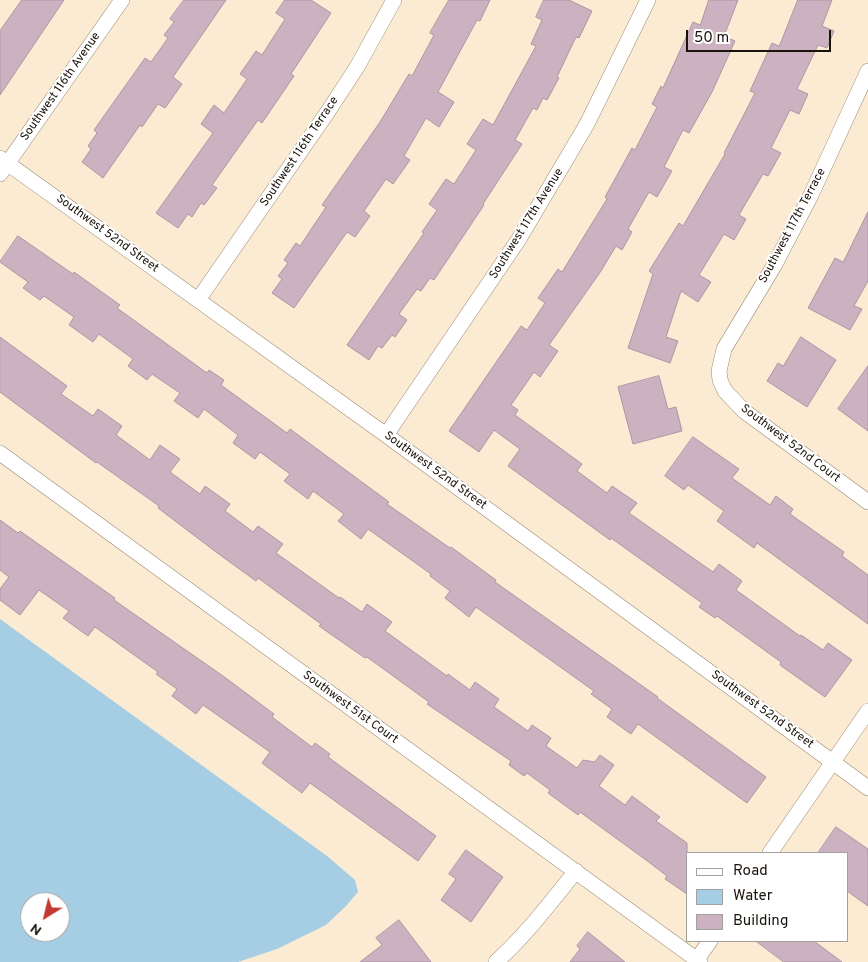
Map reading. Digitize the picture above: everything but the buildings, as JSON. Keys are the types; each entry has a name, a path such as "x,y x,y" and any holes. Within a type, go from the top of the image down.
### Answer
{"street":[{"name":"Southwest 116th Avenue","path":"2,165 122,0"},
{"name":"Southwest 116th Terrace","path":"198,300 329,110 357,67 394,0"},
{"name":"Southwest 117th Avenue","path":"386,436 519,239 587,124 648,0"},
{"name":"Southwest 117th Terrace","path":"720,380 720,362 724,349 774,266 807,202 868,71"},
{"name":"Southwest 52nd Street","path":"2,165 198,300 868,788"},
{"name":"Southwest 52nd Court","path":"720,380 725,391 744,411 868,502"},
{"name":"Southwest 51st Court","path":"0,454 576,871 697,961"},
{"path":"771,852 868,711"},
{"path":"496,962 542,913 576,871"},
{"path":"697,961 709,942"}],"water":[{"path":"0,619 327,856 355,880 358,892 326,925 277,949 238,962 0,962"}]}
